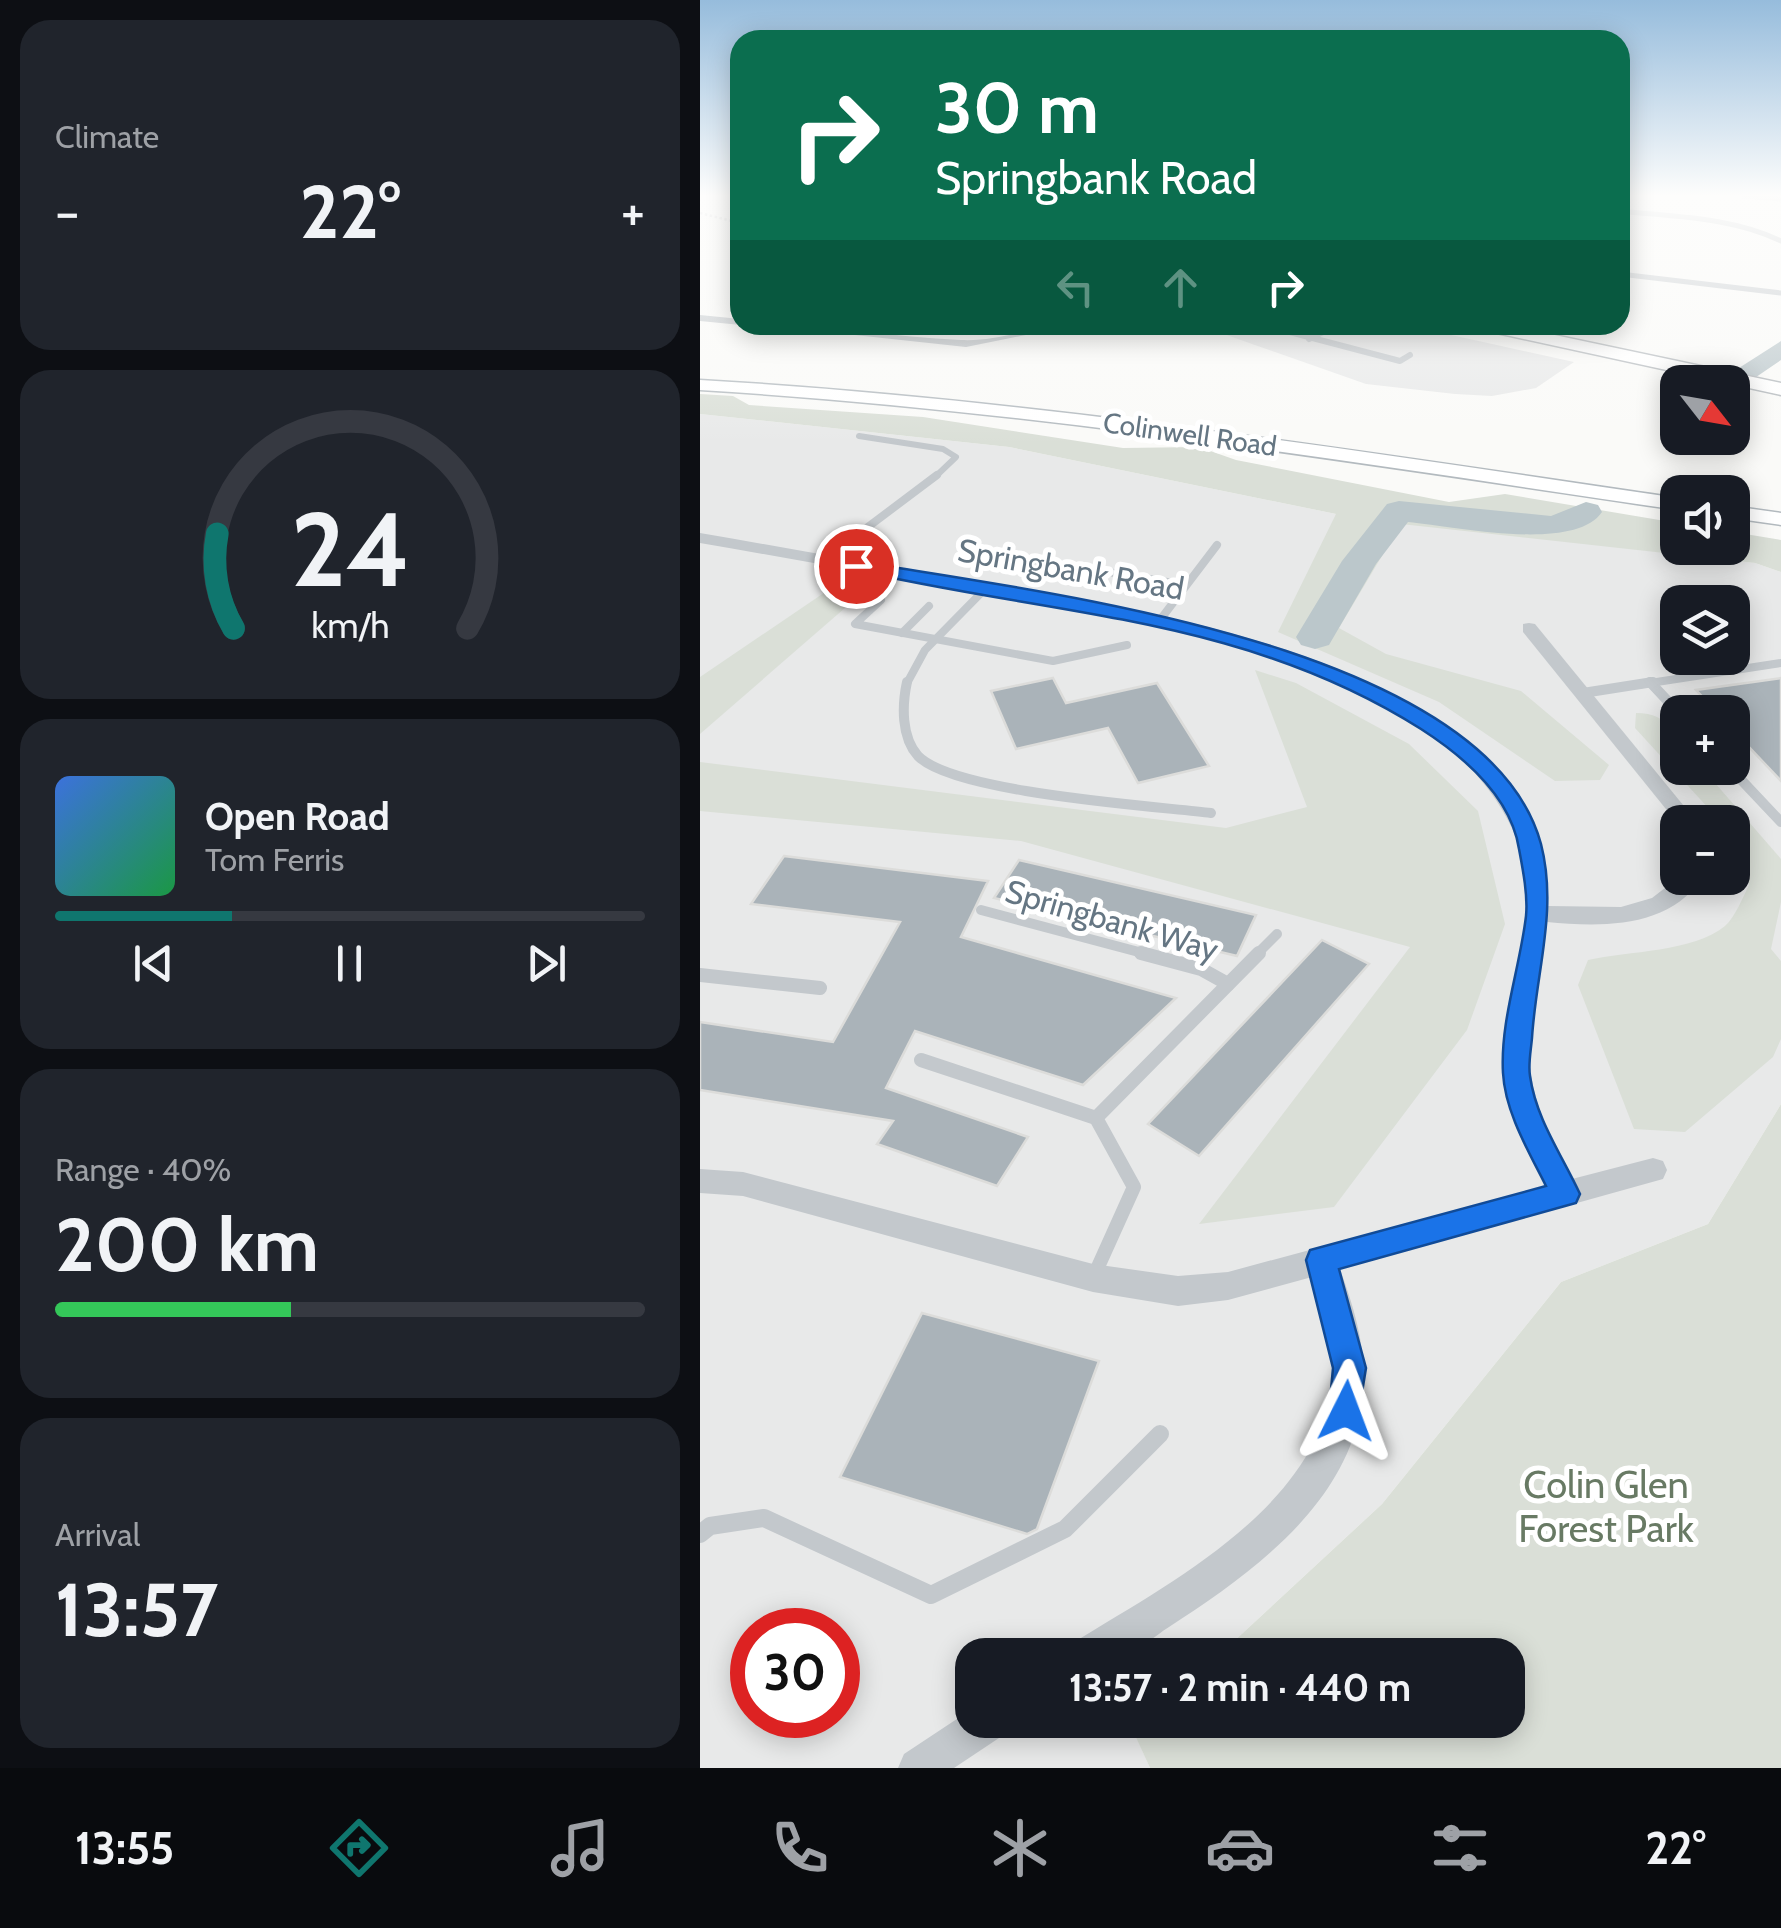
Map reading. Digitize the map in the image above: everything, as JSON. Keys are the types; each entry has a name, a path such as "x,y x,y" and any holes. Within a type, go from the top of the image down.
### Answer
{"main road":[{"path":"1529,335 1781,389"}],"street":[{"path":"700,318 730,321"},
{"path":"872,335 966,344 1015,335"},
{"name":"Colinwell Road","path":"700,385 875,397 1059,416 1660,501"},
{"path":"1750,515 1781,519"},
{"name":"Springbank Road","path":"700,538 1160,620 1247,642 1330,671 1388,700 1451,740 1480,764 1517,812 1530,844 1538,913 1523,998 1516,1075 1534,1136 1565,1194"},
{"path":"1529,628 1674,805"},
{"path":"1538,913 1628,915 1666,902 1674,895"},
{"path":"700,1181 742,1184 1093,1278 1178,1291 1228,1286 1653,1170"},
{"path":"1116,1638 1219,1571 1275,1524 1306,1488 1327,1453 1346,1411 1350,1368 1321,1260"},
{"path":"918,1768 964,1738"}],"lane":[{"path":"1658,279 1781,293"},
{"path":"1296,335 1400,361 1410,356"},
{"path":"1309,339 1317,335"},
{"path":"824,560 954,462 956,456 944,449 859,436"},
{"path":"1160,620 1216,545"},
{"path":"997,553 1186,585"},
{"path":"986,588 911,671 904,698 911,746 922,759 961,777 1212,812"},
{"path":"881,600 854,624 1054,661 1127,644"},
{"path":"902,633 930,606"},
{"path":"1583,694 1781,663"},
{"path":"1650,682 1662,695"},
{"path":"1746,785 1781,822"},
{"name":"Springbank Way","path":"981,910 1201,969 1228,984"},
{"name":"Springbank Way","path":"1096,1118 1277,934"},
{"path":"700,975 820,988"},
{"path":"921,1060 1096,1118 1134,1187 1093,1278"},
{"path":"700,1534 710,1526 764,1518 931,1595 1065,1529 1160,1434"}],"shaded area":[{"path":"1226,335 1451,335 1574,362 1536,388 1492,396 1366,384"},
{"path":"700,414 1009,447 1336,514 1660,552 1660,565 1750,562 1781,572 1781,1104 1708,1224 1561,1282 1382,1504 1237,1638 955,1638 955,1738 1137,1738 1150,1768 700,1768"}],"green space":[{"path":"700,394 733,396 749,405 923,417 1123,448 1199,447 1236,460 1449,502 1505,494 1660,520 1660,553 1401,524 1339,628 1386,654 1521,691 1609,765 1600,780 1555,781 1439,702 1278,632 1336,514 1009,447 700,414"},
{"path":"1750,535 1781,540 1781,572 1750,562"},
{"path":"837,584 868,588 700,734 700,677"},
{"path":"1255,670 1296,683 1409,744 1478,811 1505,924 1467,1030 1334,1207 1199,1224 1410,947 1021,841 700,811 700,762 1226,828 1307,807"},
{"path":"1636,713 1660,718 1660,755 1635,728"},
{"path":"1687,785 1717,785 1734,805 1705,805"},
{"path":"1750,823 1781,859 1781,902 1771,949 1781,961 1781,1039 1773,1057 1685,1132 1634,1129 1578,985 1588,960 1696,941 1725,926 1744,895 1750,895"},
{"name":"Colin Glen Forest Park","path":"1781,1104 1781,1768 1150,1768 1136,1738 1525,1738 1525,1638 1237,1638 1382,1504 1561,1282 1708,1224"}],"building":[{"path":"1053,678 1066,703 1157,683 1209,766 1138,783 1108,728 1016,749 991,691"},
{"path":"1781,678 1781,781 1750,748 1750,695 1701,695 1696,690"},
{"path":"784,856 988,881 961,937 1176,998 1083,1085 915,1031 886,1088 1028,1137 997,1186 877,1144 893,1121 700,1090 700,1022 833,1042 900,922 751,904"},
{"path":"1019,860 1256,915 1237,956 994,898"},
{"path":"1322,940 1369,964 1199,1156 1148,1124"},
{"path":"922,1313 1099,1361 1037,1529 1027,1534 840,1477"}],"waterway":[{"path":"1750,369 1781,349"},
{"path":"1315,637 1360,561 1399,511 1555,526 1586,512"}],"route":[{"path":"856,566 1195,627 1296,658 1330,671 1421,719 1480,764 1517,812 1530,844 1538,913 1523,998 1516,1075 1534,1136 1565,1194 1321,1260 1350,1368 1346,1411"}]}
